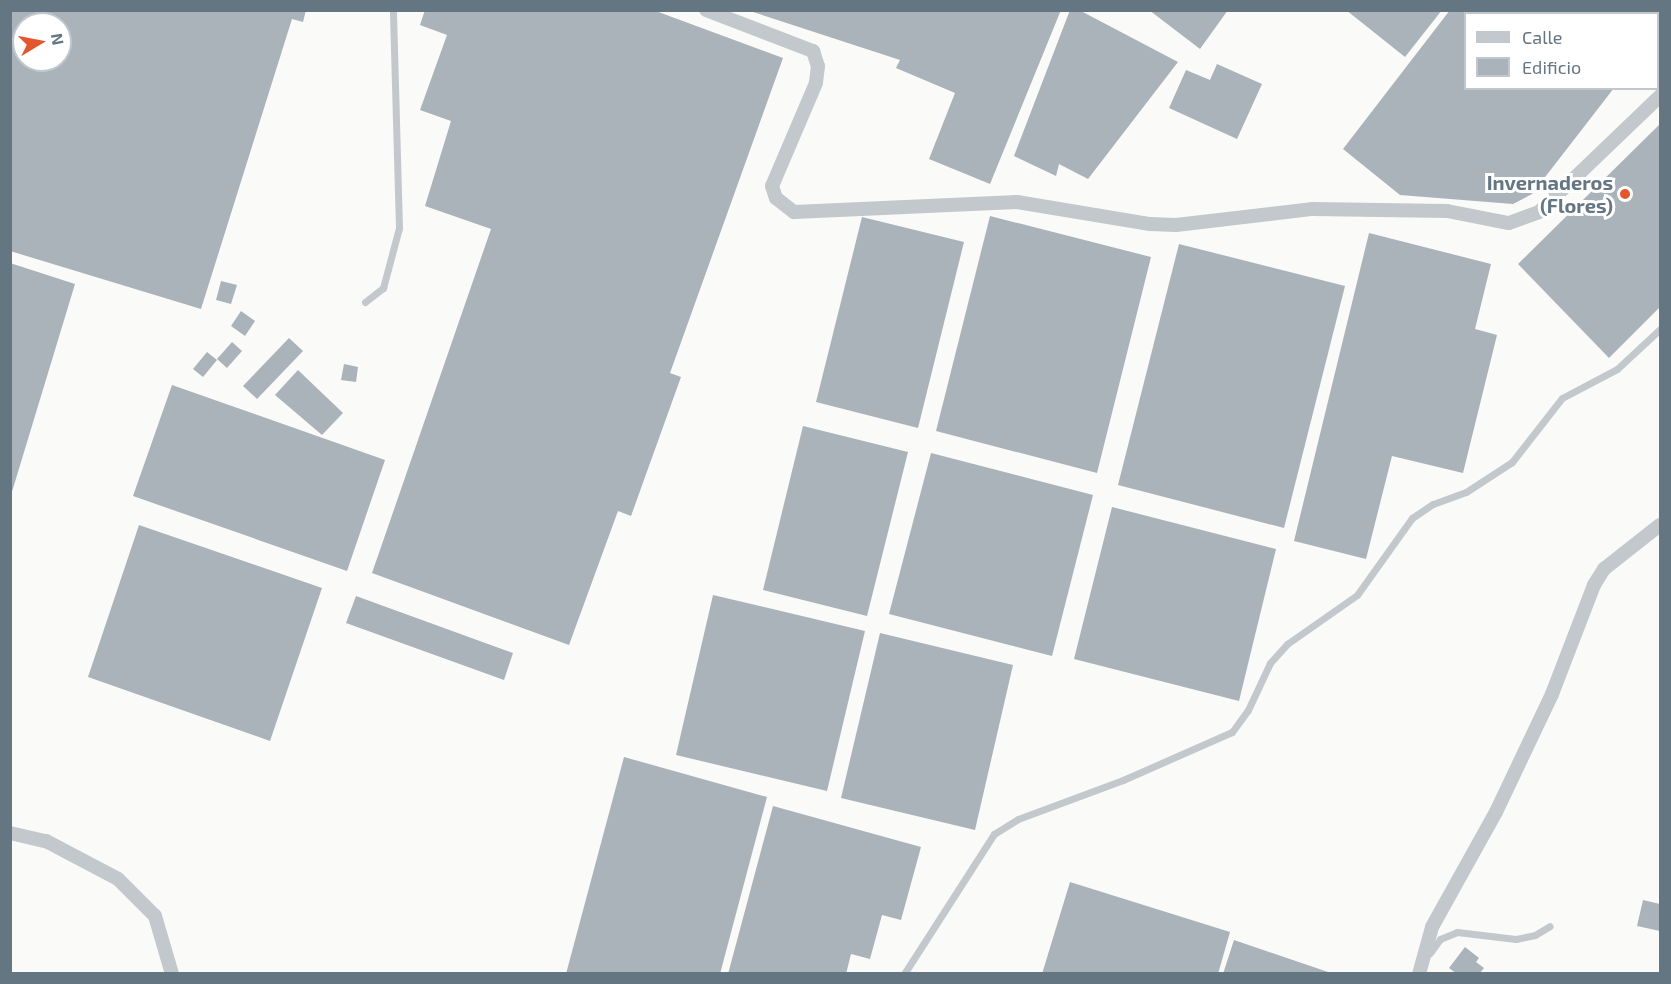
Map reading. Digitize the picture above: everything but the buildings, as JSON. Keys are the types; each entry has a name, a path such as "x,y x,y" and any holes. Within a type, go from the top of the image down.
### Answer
{"street":[{"path":"706,10 805,45 813,51 818,66 816,84 772,186 776,198 794,212 1017,202 1150,224 1176,225 1313,210 1447,211 1509,223 1539,212 1660,96"},
{"path":"1419,972 1432,927 1496,812 1552,694 1594,585 1604,569 1660,525"},
{"path":"10,833 46,841 118,879 155,916 172,974"}],"lane":[{"path":"365,302 383,288 399,228 393,10"},
{"path":"904,974 994,834 1018,819 1133,776 1232,732 1248,710 1270,663 1287,644 1357,595 1412,518 1433,504 1466,492 1512,462 1562,398 1617,369 1660,329"},
{"path":"1419,972 1436,943 1457,932 1516,939 1535,935 1550,926"}],"place":[{"name":"Invernaderos (Flores)","path":"1625,194"}]}
